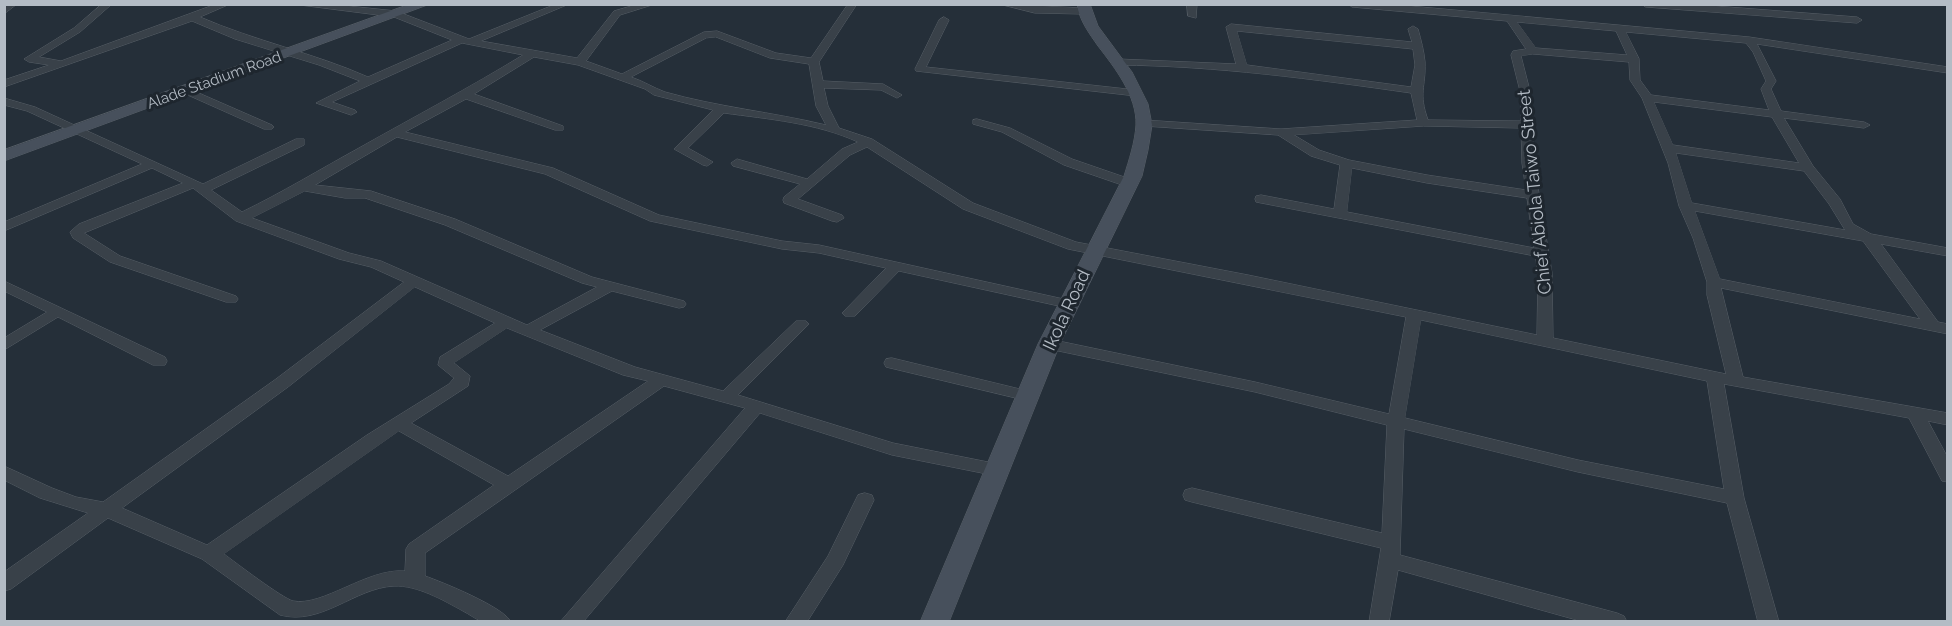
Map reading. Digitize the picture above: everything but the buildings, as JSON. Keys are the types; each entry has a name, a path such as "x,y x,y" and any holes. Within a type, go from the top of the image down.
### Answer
{"street":[{"path":"4,11 14,4"},
{"path":"64,64 29,58 77,30 108,4"},
{"path":"4,84 194,18 226,4"},
{"path":"296,4 330,5 396,15 467,40 580,62 649,87 658,93 721,109 780,117 834,130 868,142 968,206 1073,246 1248,279 1414,316 1714,377 1947,419"},
{"name":"Alade Stadium Road","path":"4,156 424,4"},
{"path":"351,112 322,103 368,81 467,40 565,4"},
{"path":"580,62 617,13 651,4"},
{"path":"834,130 822,106 814,62 853,4"},
{"path":"1003,4 1035,10 1083,8"},
{"path":"1191,4 1193,16"},
{"path":"1352,4 1749,40 1947,70"},
{"path":"1646,4 1857,20"},
{"name":"Ikola Road","path":"934,621 1049,344 1133,176 1144,123 1136,93 1083,8"},
{"path":"194,18 243,38 293,51 305,58 339,68 368,81"},
{"path":"944,20 920,69 1136,93"},
{"path":"1511,20 1533,51 1634,59"},
{"path":"1244,69 1238,47 1231,34 1231,27 1418,46"},
{"path":"1413,29 1420,65 1416,91 1417,104 1424,123"},
{"path":"1620,29 1634,59 1635,80 1647,98 1674,163 1686,206 1700,238 1714,282 1714,296 1736,380"},
{"path":"623,77 704,34 711,33 736,40 774,56 814,62"},
{"path":"1749,40 1758,52 1771,81 1766,89 1776,114 1808,168 1835,202 1848,226 1871,240 1940,327"},
{"name":"Chief Abiola Taiwo Street","path":"1533,51 1516,55 1526,95 1528,163 1545,273 1545,341"},
{"path":"241,218 303,187 465,95 533,53"},
{"path":"1118,62 1181,63 1244,69 1259,75 1334,79 1416,91"},
{"path":"817,84 880,87 897,95"},
{"path":"185,90 268,127"},
{"path":"465,95 559,128"},
{"path":"1647,98 1864,125"},
{"path":"4,101 31,109 77,129 198,186 241,218 344,256 376,264 507,322 629,371 727,397 892,448 997,470"},
{"path":"707,162 680,149 721,109"},
{"path":"977,122 1006,130 1068,162 1129,183"},
{"path":"1144,123 1281,132 1424,123 1527,125"},
{"path":"1281,132 1315,153 1346,163 1427,179 1534,195"},
{"path":"395,133 549,171 656,218 896,266 1068,304"},
{"path":"231,300 115,259 78,235 77,232 84,227 198,186 300,142"},
{"path":"837,219 790,202 790,199 846,152 868,142"},
{"path":"1667,148 1808,168"},
{"path":"737,163 810,183"},
{"path":"1340,215 1346,163"},
{"path":"4,228 152,164"},
{"path":"303,187 345,194 366,194 422,212 559,270 679,304"},
{"path":"1261,200 1542,253"},
{"path":"1686,206 1947,252"},
{"path":"850,313 896,266"},
{"path":"4,583 282,383 415,280"},
{"path":"1714,282 1940,327"},
{"path":"4,285 159,361"},
{"path":"529,330 610,286"},
{"path":"4,345 58,311"},
{"path":"1379,621 1390,552 1396,422 1414,316"},
{"path":"209,554 373,440 455,388 462,382 462,376 446,365 446,361 507,322"},
{"path":"727,397 801,324"},
{"path":"1049,344 1255,387 1578,466 1735,498"},
{"path":"892,363 1028,396"},
{"path":"1714,377 1735,498 1769,621"},
{"path":"415,582 416,549 507,484 586,435 661,380"},
{"path":"570,621 757,406"},
{"path":"1915,413 1947,476"},
{"path":"399,423 424,440 468,460 507,484"},
{"path":"4,472 46,493 74,503 108,510 209,554 288,609 303,611 396,578 415,582 471,605 501,621"},
{"path":"1192,495 1617,621"},
{"path":"795,621 836,560 865,500"}]}
